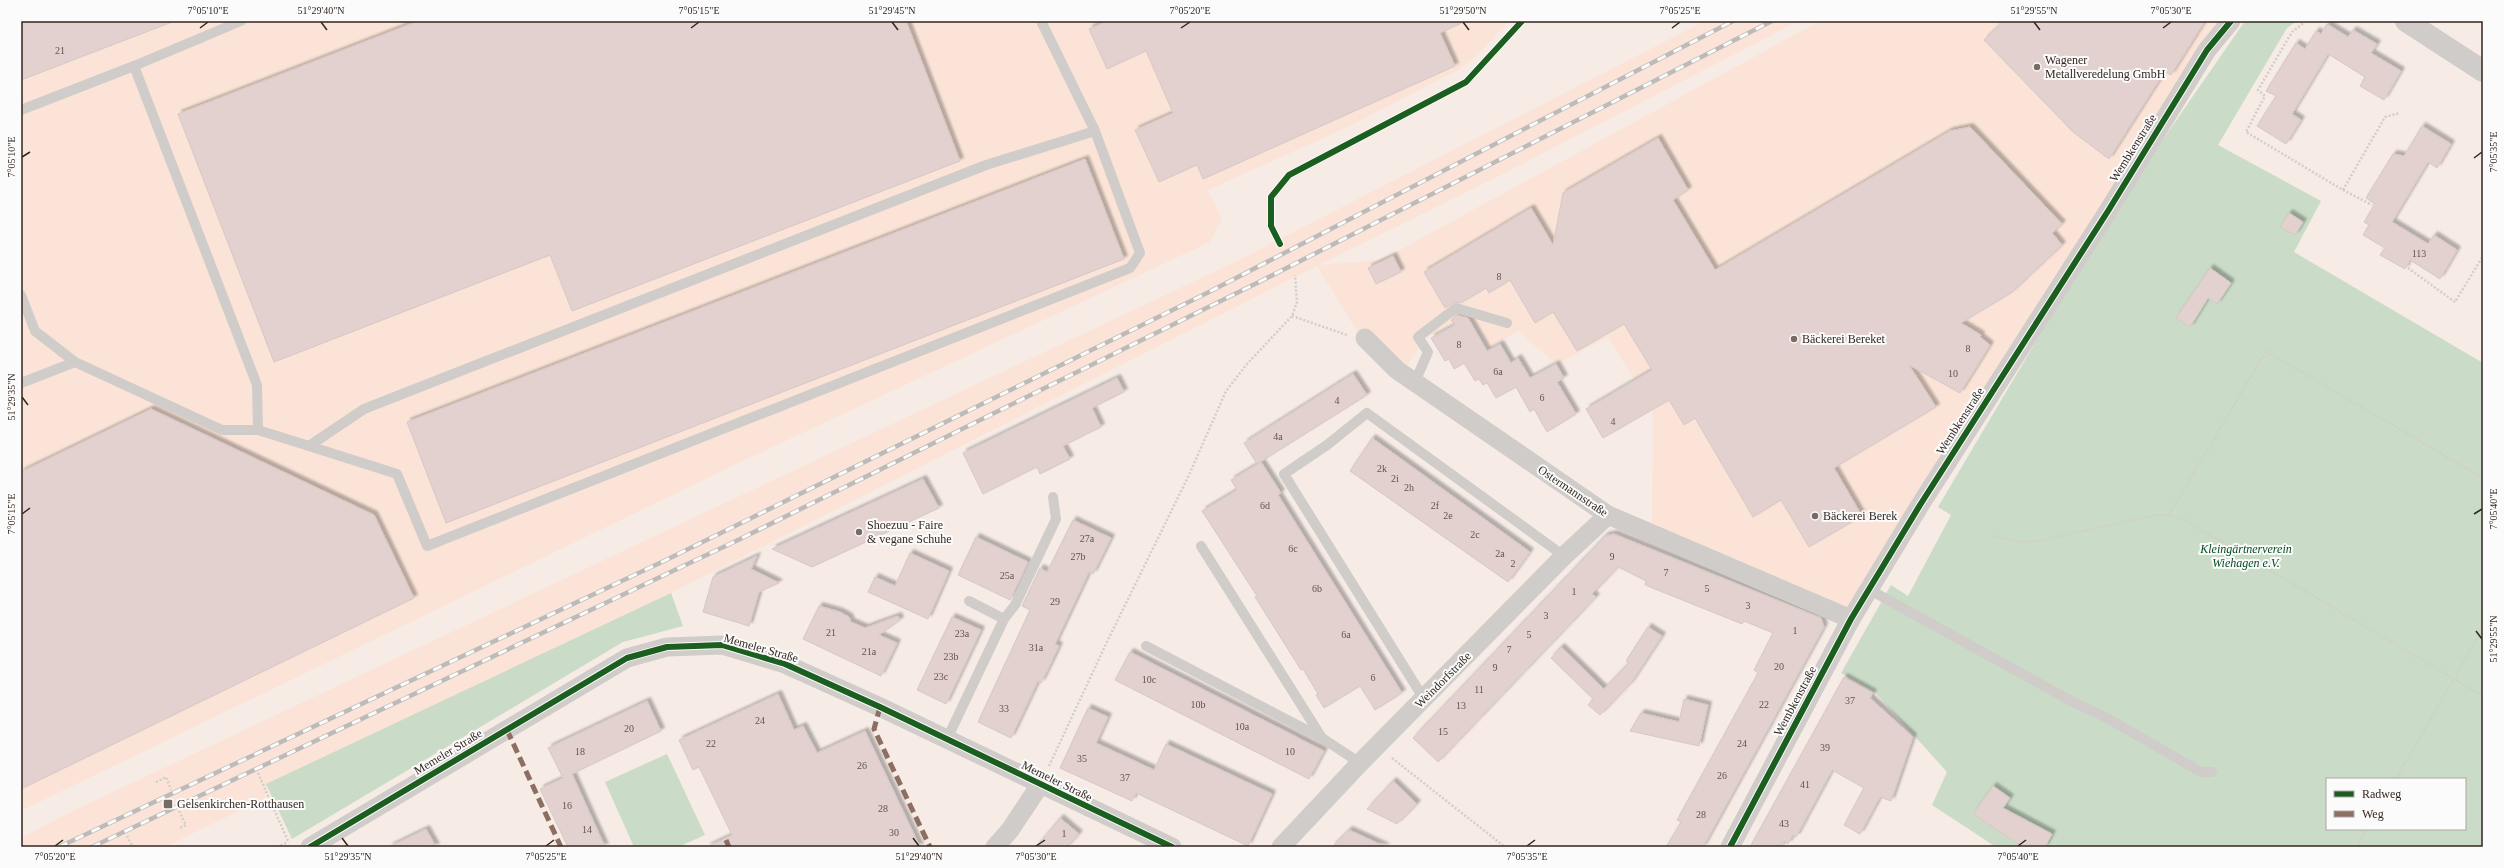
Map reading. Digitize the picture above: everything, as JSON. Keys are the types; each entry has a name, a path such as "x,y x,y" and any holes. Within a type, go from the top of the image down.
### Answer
{"main road":[{"path":"2410,22 2483,71"}],"street":[{"name":"Wembkenstraße","path":"1730,847 1851,619 1870,590 1920,505 2108,211 2207,50 2231,21"},
{"name":"Ostermannstraße","path":"1365,338 1397,370 1608,515 1851,619"},
{"name":"Weindorfstraße","path":"1281,847 1360,763 1564,556 1608,515"},
{"name":"Memeler Straße","path":"310,847 627,658 667,647 722,646 785,664 947,739 1040,785 1172,847"},
{"path":"995,847 1010,830 1040,785"}],"lane":[{"path":"21,110 134,66 241,21"},
{"path":"21,295 36,331 75,362 222,430 258,430 397,474 427,546 1130,268 1140,253 1095,130 1041,21"},
{"path":"134,66 257,385 258,430"},
{"path":"309,446 364,409 986,165 1095,130"},
{"path":"1415,382 1428,352 1418,337 1456,308 1507,323"},
{"path":"21,384 75,362"},
{"path":"1424,699 1284,474 1327,445 1367,412 1564,556"},
{"path":"947,739 1004,619 1015,605 1056,519 1053,497"},
{"path":"1201,546 1322,738"},
{"path":"1870,590 2073,702 2107,718 2201,772 2212,772"},
{"path":"969,601 1004,619"},
{"path":"1146,646 1322,738 1360,763"}],"path":[{"path":"2306,21 2292,32 2258,90 2265,96 2246,132 2343,190 2372,205"},
{"path":"2343,190 2385,117 2400,113"},
{"path":"2408,268 2455,302 2483,256"},
{"path":"1040,785 1189,475 1226,390 1247,364 1292,316 1297,302 1295,275"},
{"path":"1292,316 1340,334 1365,338"},
{"path":"2169,515 2266,351 2483,478"},
{"path":"1992,536 2019,542 2039,541 2156,515 2169,515 2183,520 2483,696"},
{"path":"2397,778 2483,628"},
{"path":"1377,746 1505,847"},
{"path":"258,773 291,847"},
{"path":"156,782 166,777 171,790"},
{"path":"179,811 186,825 180,828"},
{"path":"2357,847 2366,830"},
{"path":"128,836 133,847"},
{"path":"277,847 288,841"}],"shaded area":[{"path":"21,21 1509,21 1479,53 1460,69 1348,127 1208,190 1222,219 1210,242 726,469 21,811"},
{"path":"1705,21 1799,21 1501,175 1319,265 1381,260 1820,21 2220,21 1848,614 1652,529 1653,411 1608,337 1562,362 1553,361 1518,331 1489,347 1472,319 1461,319 1427,338 1402,371 1360,336 1317,266 671,593 267,784 265,798 165,847 21,847 21,838 60,817 1237,261"}],"green space":[{"name":"Kleingärtnerverein Wiehagen e.V.","path":"2245,21 2297,21 2287,28 2218,145 2321,201 2294,252 2483,363 2483,847 1996,847 1932,805 1947,772 1874,691 1841,673 1891,585 1908,596 1951,515 1938,507 2112,213"},
{"path":"671,593 683,626 623,642 292,839 266,784"},
{"path":"667,754 705,835 678,847 634,847 605,782"}],"building":[{"path":"21,21 172,21 172,22 21,80"},
{"path":"418,21 906,21 960,161 572,311 550,255 274,362 178,114"},
{"path":"1107,21 1466,21 1440,33 1455,66 1203,179 1197,165 1159,182 1135,130 1173,113 1146,51 1107,69 1089,29"},
{"path":"2004,21 2205,21 2171,75 2165,71 2109,159 2073,132 1984,40"},
{"path":"2327,24 2348,37 2353,30 2377,44 2371,53 2401,71 2384,100 2360,86 2365,77 2328,54 2292,114 2301,120 2286,144 2257,126 2276,96 2266,91 2296,43 2305,49 2316,31 2321,34"},
{"path":"2422,126 2451,144 2437,168 2428,162 2392,222 2428,244 2434,235 2457,250 2440,279 2410,260 2405,269 2380,255 2385,248 2363,235 2369,225 2364,222 2375,204 2366,198 2393,154 2404,156"},
{"name":"Bäckerei Bereket","path":"1970,127 2062,224 2052,233 2062,245 2011,293 1961,323 1981,335 1980,337 1990,345 1960,393 1909,365 1936,407 1834,468 1862,516 1809,547 1781,500 1753,517 1695,418 1684,425 1669,400 1603,438 1586,409 1652,370 1624,324 1577,351 1553,312 1535,323 1510,280 1489,293 1486,288 1461,303 1454,302 1445,308 1424,272 1531,208 1553,245 1563,193 1658,138 1688,190 1673,200 1715,270 1950,131"},
{"path":"1085,159 1124,259 446,523 407,422"},
{"path":"2289,213 2303,222 2295,235 2280,227"},
{"path":"1393,256 1401,272 1376,284 1368,268"},
{"path":"2210,268 2231,283 2217,304 2208,298 2190,327 2176,318"},
{"path":"1457,315 1468,318 1487,351 1500,344 1511,363 1518,358 1530,378 1556,364 1564,378 1557,382 1576,414 1547,432 1534,409 1530,412 1516,387 1496,398 1487,383 1483,385 1479,379 1475,381 1464,363 1454,369 1449,359 1445,361 1431,338 1455,325 1451,320"},
{"path":"1353,374 1367,395 1257,464 1244,443"},
{"path":"1117,378 1124,392 1092,408 1101,427 1063,446 1070,459 1040,474 1037,467 983,494 963,453"},
{"path":"151,409 374,515 414,598 21,789 21,472"},
{"path":"1372,438 1530,552 1508,582 1350,471"},
{"path":"1261,462 1281,493 1278,495 1402,693 1375,710 1360,686 1324,708 1316,695 1318,694 1303,669 1301,670 1255,597 1257,596 1202,511 1237,490 1231,480"},
{"path":"923,479 939,508 812,567 772,549"},
{"path":"1073,520 1111,538 1093,574 1089,572 1055,644 1059,646 1041,683 1038,681 1011,738 978,722 1030,610 1022,606 1040,568 1047,572"},
{"path":"1614,534 1821,618 1824,627 1703,847 1666,847 1681,822 1677,820 1758,673 1754,670 1773,633 1744,621 1742,624 1645,585 1646,581 1618,567 1592,594 1596,597 1438,762 1413,738 1605,536"},
{"path":"976,537 1028,562 1010,600 958,575"},
{"path":"910,553 949,571 928,619 868,592 875,577 895,586"},
{"path":"757,556 751,569 779,583 759,592 749,626 703,612 713,577"},
{"path":"819,606 840,612 849,617 851,622 865,628 898,616 900,620 879,635 897,643 881,676 803,639"},
{"path":"952,617 981,630 946,704 917,690"},
{"path":"1648,627 1662,636 1631,683 1600,715 1588,705 1593,699 1551,658 1561,647 1604,689 1629,663 1626,661"},
{"path":"1130,652 1324,751 1309,779 1115,680"},
{"path":"1844,677 1873,693 1870,698 1913,737 1891,801 1880,797 1860,834 1844,825 1864,788 1832,770 1796,837 1793,835 1788,844 1784,841 1781,847 1750,847"},
{"path":"778,694 794,730 803,726 817,753 865,731 920,847 707,847 732,835 699,767 693,770 679,740"},
{"path":"1684,699 1708,705 1699,746 1630,731 1641,713 1679,722"},
{"path":"647,701 661,731 572,774 605,847 568,847 540,789 563,778 548,748"},
{"path":"1088,708 1108,717 1096,743 1154,770 1166,744 1272,794 1248,846 1136,793 1132,801 1060,768"},
{"path":"1393,781 1417,804 1397,824 1367,809"},
{"path":"1993,786 2010,798 2003,808 2052,834 2045,847 2023,847 1973,814"},
{"path":"1060,818 1079,834 1067,847 1036,847"},
{"path":"426,829 436,847 389,847"},
{"path":"1349,830 1386,847 1332,847"}],"railway":[{"path":"59,847 664,561 1207,293 1733,21"},
{"path":"92,847 736,541 1259,282 1772,21"}],"marked path":[{"path":"880,707 874,729 930,847"},
{"path":"507,730 561,847"},
{"path":"726,840 729,847"}],"cycle path":[{"path":"1280,244 1271,226 1271,197 1289,175 1466,82 1522,21"},
{"path":"1730,847 1851,619 1920,505 2108,211 2207,50 2231,21"},
{"path":"310,847 627,658 667,647 722,645 785,664 880,707 1172,847"}],"place":[{"name":"Wagener Metallveredelung GmbH","path":"2037,67"},
{"name":"Bäckerei Bereket","path":"1794,339"},
{"name":"Bäckerei Berek","path":"1815,516"},
{"name":"Shoezuu - Faire & vegane Schuhe","path":"859,532"},
{"name":"Gelsenkirchen-Rotthausen","path":"168,804"}]}
